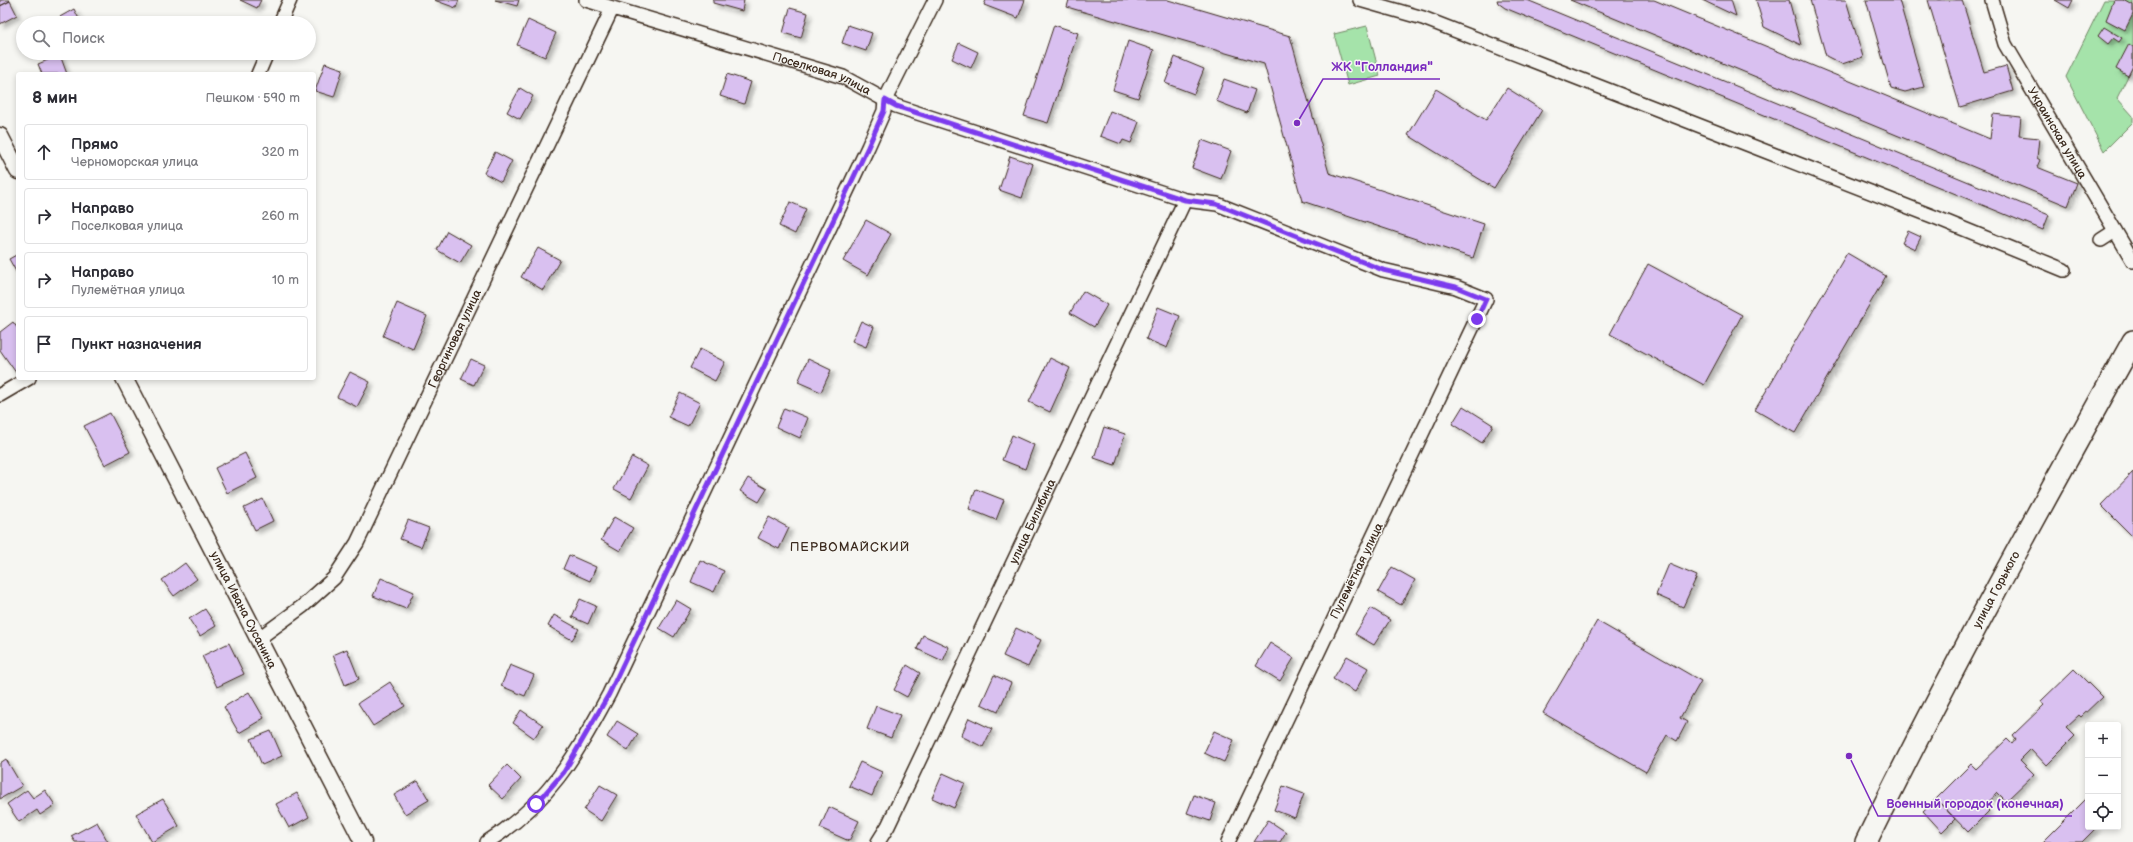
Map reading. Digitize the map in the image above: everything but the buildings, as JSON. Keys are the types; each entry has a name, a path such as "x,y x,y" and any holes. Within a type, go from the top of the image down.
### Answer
{"main road":[{"name":"улица Горького","path":"1866,842 1902,769 2040,508 2133,341"}],"street":[{"path":"283,16 290,0"},
{"name":"Поселковая улица","path":"586,0 612,9 843,76 885,100 911,111 1185,200 1216,204 1383,270 1456,287 1486,299"},
{"path":"487,842 536,804 564,772 605,701 868,147 884,111 885,100 935,0"},
{"path":"1360,0 1423,18 1937,218 2064,270"},
{"name":"Украинская улица","path":"1992,0 2006,44 2133,261"},
{"name":"Георгиновая улица","path":"258,638 303,606 334,578 358,543 612,9"},
{"path":"259,72 264,60"},
{"path":"0,136 16,167"},
{"name":"улица Билибина","path":"878,842 888,826 1185,200"},
{"path":"2101,240 2115,231"},
{"name":"Пулемётная улица","path":"1228,842 1486,299"},
{"path":"0,395 26,380"},
{"name":"улица Ивана Сусанина","path":"125,380 361,842"}],"green space":[{"path":"2104,0 2133,0 2133,66 2117,98 2133,116 2133,122 2104,151 2066,77"},
{"path":"1367,26 1380,76 1348,85 1334,34"}],"place":[{"name":"ЖК \"Голландия\"","path":"1297,123"},
{"name":"Военный городок (конечная)","path":"1849,756"}],"district":[{"name":"ПЕРВОМАЙСКИЙ","path":"850,547"}],"route":[{"path":"536,804 564,772 609,694 868,147 884,111 885,100 896,106 1130,183 1185,200 1216,204 1383,270 1456,287 1486,299 1477,319"}]}
